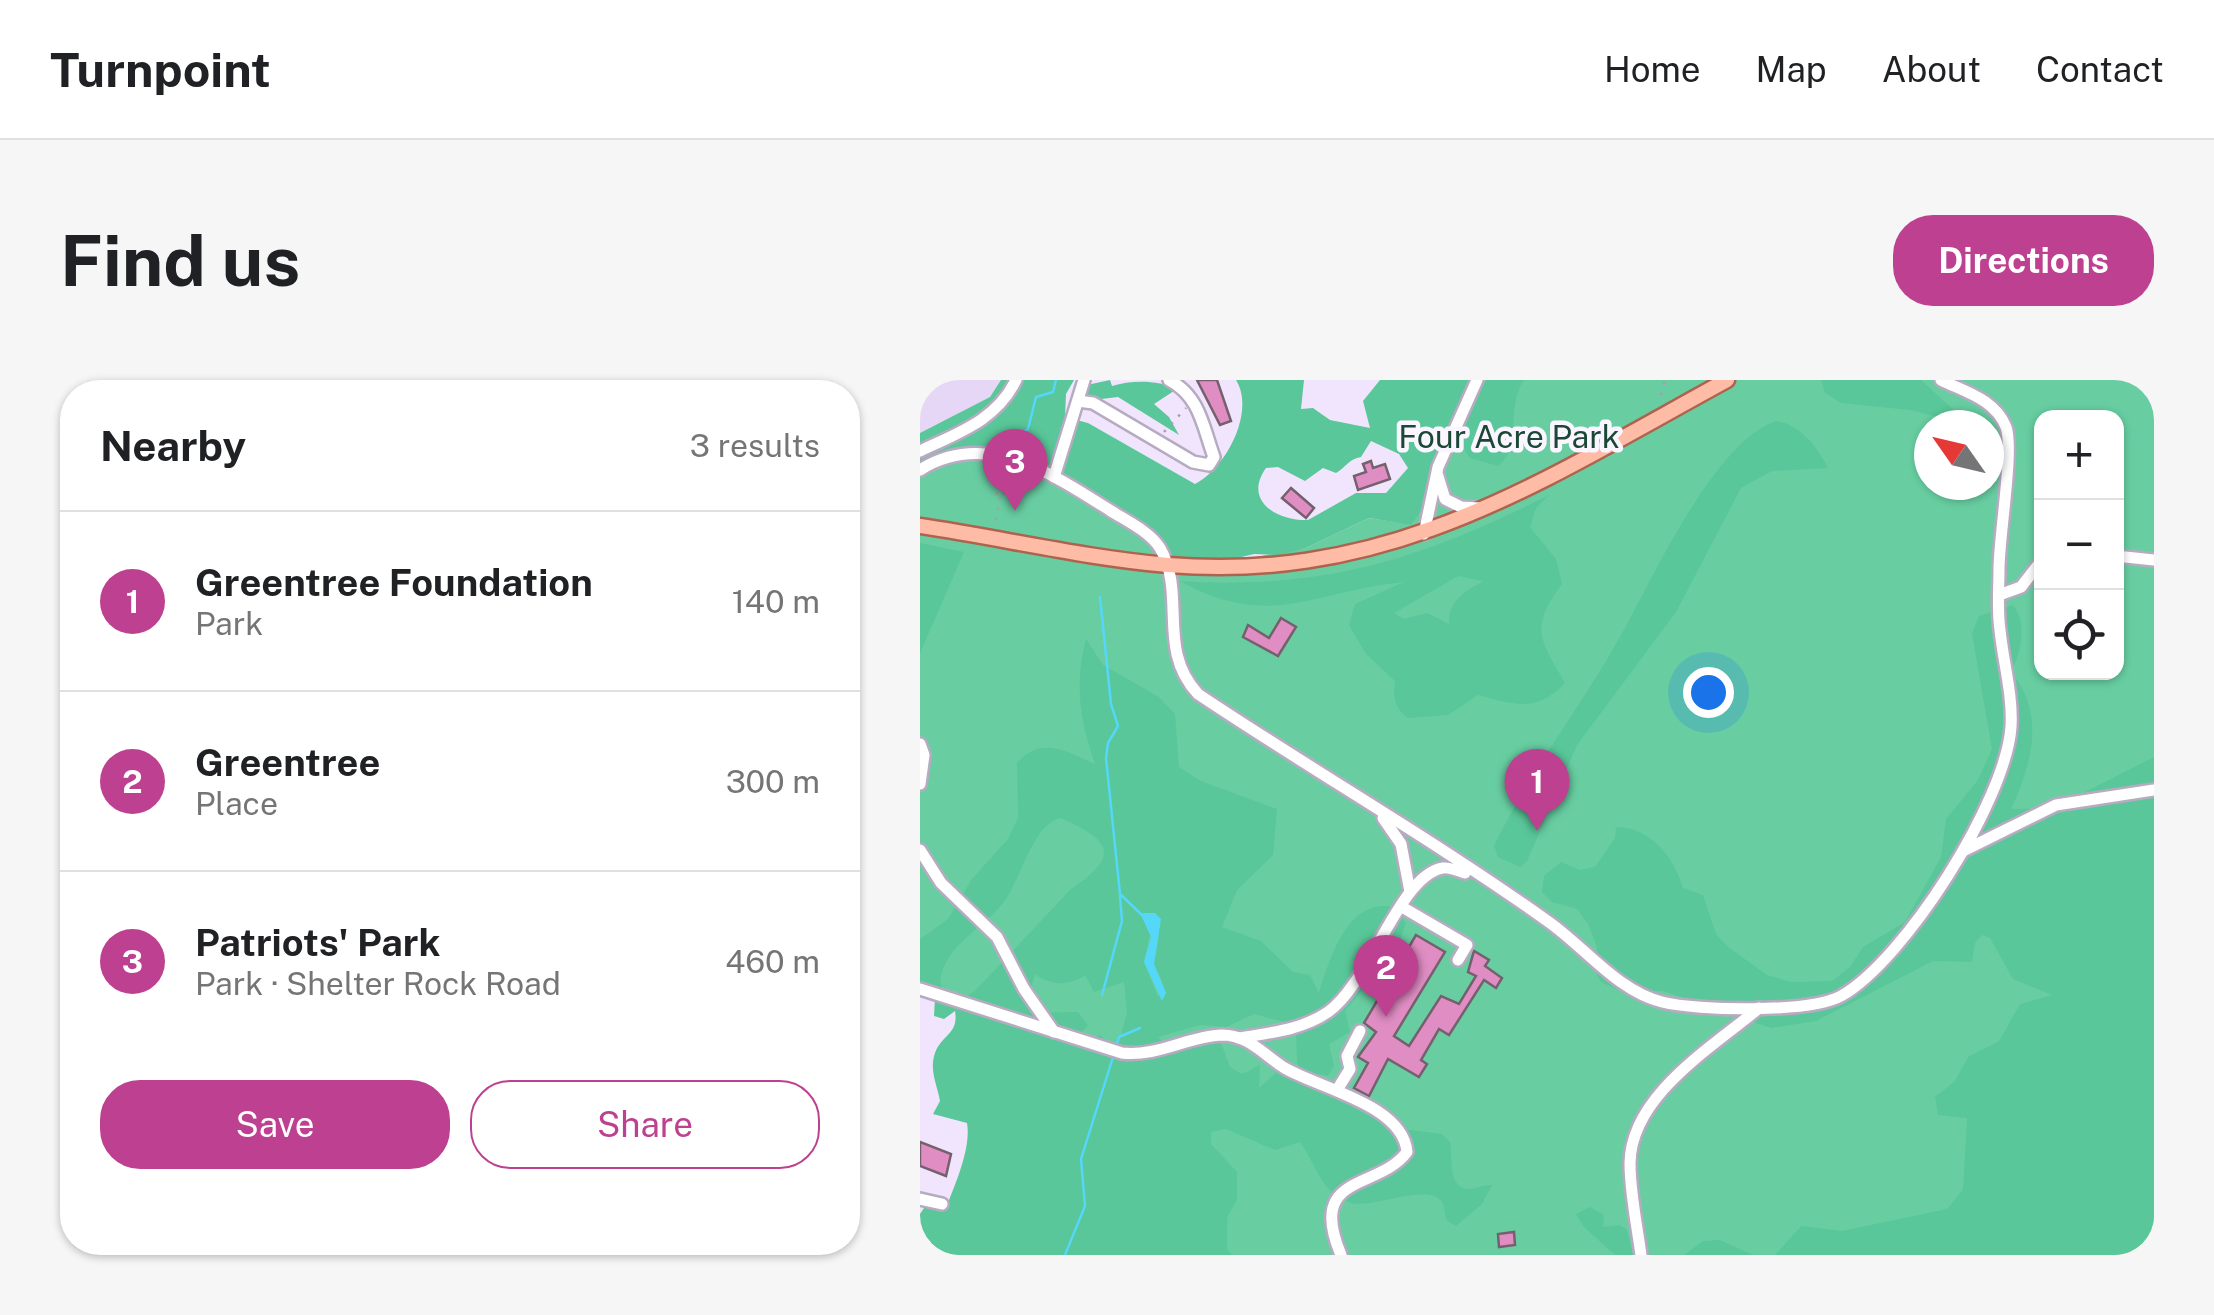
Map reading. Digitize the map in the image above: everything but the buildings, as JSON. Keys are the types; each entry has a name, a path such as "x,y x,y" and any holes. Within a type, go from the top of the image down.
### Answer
{"main road":[{"path":"920,526 1166,565 1299,564 1382,548 1494,505 1727,380"}],"street":[{"path":"920,451 988,417 1006,400 1016,380"},
{"path":"1054,477 1084,380"},
{"path":"1078,401 1093,403 1193,462 1209,465 1214,457 1200,410 1183,387 1169,380"},
{"path":"1424,534 1438,468 1477,380"},
{"path":"920,470 949,455 975,452 1012,458 1054,477 1142,531 1160,548 1166,565 1176,660 1182,677 1198,694 1546,920 1634,990 1659,1002 1701,1009 1822,1003 1859,983 1934,901 1965,850 2000,767 2011,726 1999,596 2002,498 2010,447 2006,427 1994,408 1979,397 1941,380"},
{"path":"1438,468 1440,491 1453,504 1471,509 1494,505"},
{"path":"2124,557 2154,560"},
{"path":"1999,596 2021,588 2034,571"},
{"path":"920,744 924,755 920,784"},
{"path":"1965,850 2056,805 2154,790"},
{"path":"1378,812 1400,844 1410,892"},
{"path":"920,850 940,883 998,936 1054,1032"},
{"path":"920,989 1122,1054 1141,1055 1220,1035 1239,1038 1301,1026 1329,1011 1358,984 1410,892 1430,872 1446,867 1480,877"},
{"path":"1402,907 1467,945 1458,960"},
{"path":"1640,1255 1630,1162 1643,1118 1684,1072 1759,1008"},
{"path":"1338,1090 1350,1069 1347,1056 1360,1031"},
{"path":"1239,1038 1282,1066 1338,1090 1396,1125 1406,1138 1407,1152 1396,1167 1351,1182 1337,1198 1335,1241 1341,1255"},
{"path":"920,1199 942,1204"}],"path":[{"path":"1660,395 1665,380"},
{"path":"1169,424 1188,406"},
{"path":"996,520 1000,497 996,491 1002,488 1003,480"}],"shaded area":[{"path":"920,380 1001,380 990,397 920,433"}],"green space":[{"path":"1001,380 1074,380 1066,394 1065,417 1088,423 1195,484 1217,466 1240,423 1241,393 1236,380 1304,380 1301,409 1313,408 1330,420 1370,428 1363,401 1380,380 1477,380 1423,508 1411,525 1369,518 1306,548 1279,555 1254,554 1200,567 1166,565 1160,547 1049,475 975,452 920,469 920,454 973,419 920,445 920,433 990,397","holes":["1371,441 1399,454 1408,468 1386,493 1356,493 1308,520 1275,512 1266,506 1258,490 1266,468 1278,467 1305,481 1323,468 1336,473 1361,457"]},
{"path":"1110,380 1112,386 1145,382 1177,389 1154,404 1169,417 1179,435 1118,397 1093,400 1085,396 1087,385"},
{"name":"Four Acre Park","path":"1477,380 2154,380 2154,1255 920,1255 951,1220 977,1123 940,1112 959,1002 920,990 920,470 938,459 1012,458 1200,567 1306,548 1369,518 1402,523 1423,508"},
{"name":"Four Acre Park","path":"1487,380 1524,380 1515,403 1510,448 1498,466 1470,458 1461,438 1467,406"},
{"path":"1821,380 1921,380 1954,410 1914,411 1841,403 1825,393"},
{"path":"1776,421 1807,438 1828,468 1772,471 1741,488 1676,612 1577,745 1527,861 1520,867 1498,857 1494,846 1508,818 1606,662 1687,514 1730,455 1753,434"},
{"path":"1549,495 1536,508 1530,527 1556,559 1562,584 1545,612 1542,634 1565,683 1535,703 1515,704 1478,695 1448,715 1408,718 1403,714 1396,702 1395,681 1366,654 1349,625 1355,604 1404,582 1267,606 1212,596 1180,581 1232,583 1327,575 1415,553","holes":["1458,576 1483,581 1454,603 1449,624 1427,613 1404,619 1394,613"]},
{"path":"920,543 964,552 920,653"},
{"path":"2013,605 2018,612 2021,638 2011,672 2029,704 2032,739 2025,774 2011,809 2054,808 2154,757 2154,1255 1775,1255 1801,1226 1842,1231 1947,1209 1963,1190 1967,1118 1938,1115 1935,1097 1955,1081 1968,1057 1999,1041 2020,1004 2052,995 2013,979 1990,938 1982,935 1975,943 1972,962 1933,961 1816,1021 1771,1028 1663,991 1621,991 1601,982 1596,973 1597,947 1588,924 1577,909 1552,902 1542,892 1544,876 1561,862 1580,870 1595,867 1615,838 1616,827 1640,832 1667,855 1683,888 1703,895 1716,934 1728,947 1767,975 1791,982 1832,981 1850,967 1863,947 1905,922 1941,857 1946,819 1978,780 1992,749 1972,634 1979,616"},
{"path":"1086,639 1103,665 1159,697 1175,714 1179,767 1201,781 1277,809 1273,855 1237,890 1222,927 1261,941 1293,972 1310,975 1319,993 1335,948 1352,921 1377,907 1393,907 1406,923 1397,948 1345,1011 1350,1032 1329,1044 1334,1066 1328,1076 1302,1071 1297,1063 1296,1032 1284,1022 1254,1014 1226,1027 1200,1025 1158,1037 1165,1044 1221,1043 1230,1067 1242,1074 1260,1065 1259,1088 1280,1069 1393,1128 1442,1134 1450,1142 1456,1182 1469,1189 1492,1185 1482,1204 1456,1226 1447,1221 1438,1198 1428,1195 1371,1203 1348,1202 1325,1184 1300,1142 1275,1150 1226,1129 1211,1132 1211,1144 1237,1172 1237,1199 1227,1218 1227,1249 1232,1255 920,1255 920,1214 926,1205 949,1200 968,1132 967,1123 933,1114 940,1101 933,1059 956,1019 955,1011 944,1019 934,1016 935,998 920,995 920,939 948,919 972,879 1008,839 1018,818 1017,763 1036,750 1055,748 1095,764 1080,702","holes":["1061,818 1099,841 1103,857 1098,866 1071,889 975,991 959,1001 944,997 941,975 950,956 1006,899 1036,840","1151,930 1159,935 1154,964 1164,986 1158,997 1144,962","1035,974 1060,983 1085,975 1094,992 1124,982 1127,1012 1118,1047 1114,1048 1100,1035 1074,1045 1062,1038 1081,1033 1088,1025 1078,1012 1031,1013 1027,1002"]},
{"path":"1590,1207 1604,1215 1603,1227 1620,1225 1627,1230 1633,1255 1615,1255 1584,1227 1576,1214"},
{"path":"1720,1240 1753,1255 1684,1255 1703,1241"}],"water":[{"path":"1140,913 1155,913 1161,919 1154,964 1166,993 1162,1001 1144,962 1151,937"}],"waterway":[{"path":"1010,449 1012,441 1028,429 1036,397 1053,392 1056,380"},
{"path":"1100,597 1111,704 1118,726 1108,743 1106,758 1120,894 1142,915"},
{"path":"1102,995 1122,921 1120,896"},
{"path":"1116,1046 1119,1037 1140,1028"},
{"path":"1065,1255 1085,1206 1081,1159 1114,1054"}],"place":[{"name":"Patriots' Park","path":"1015,511"},
{"name":"Greentree Foundation","path":"1537,831"},
{"name":"Greentree","path":"1386,1017"}]}
